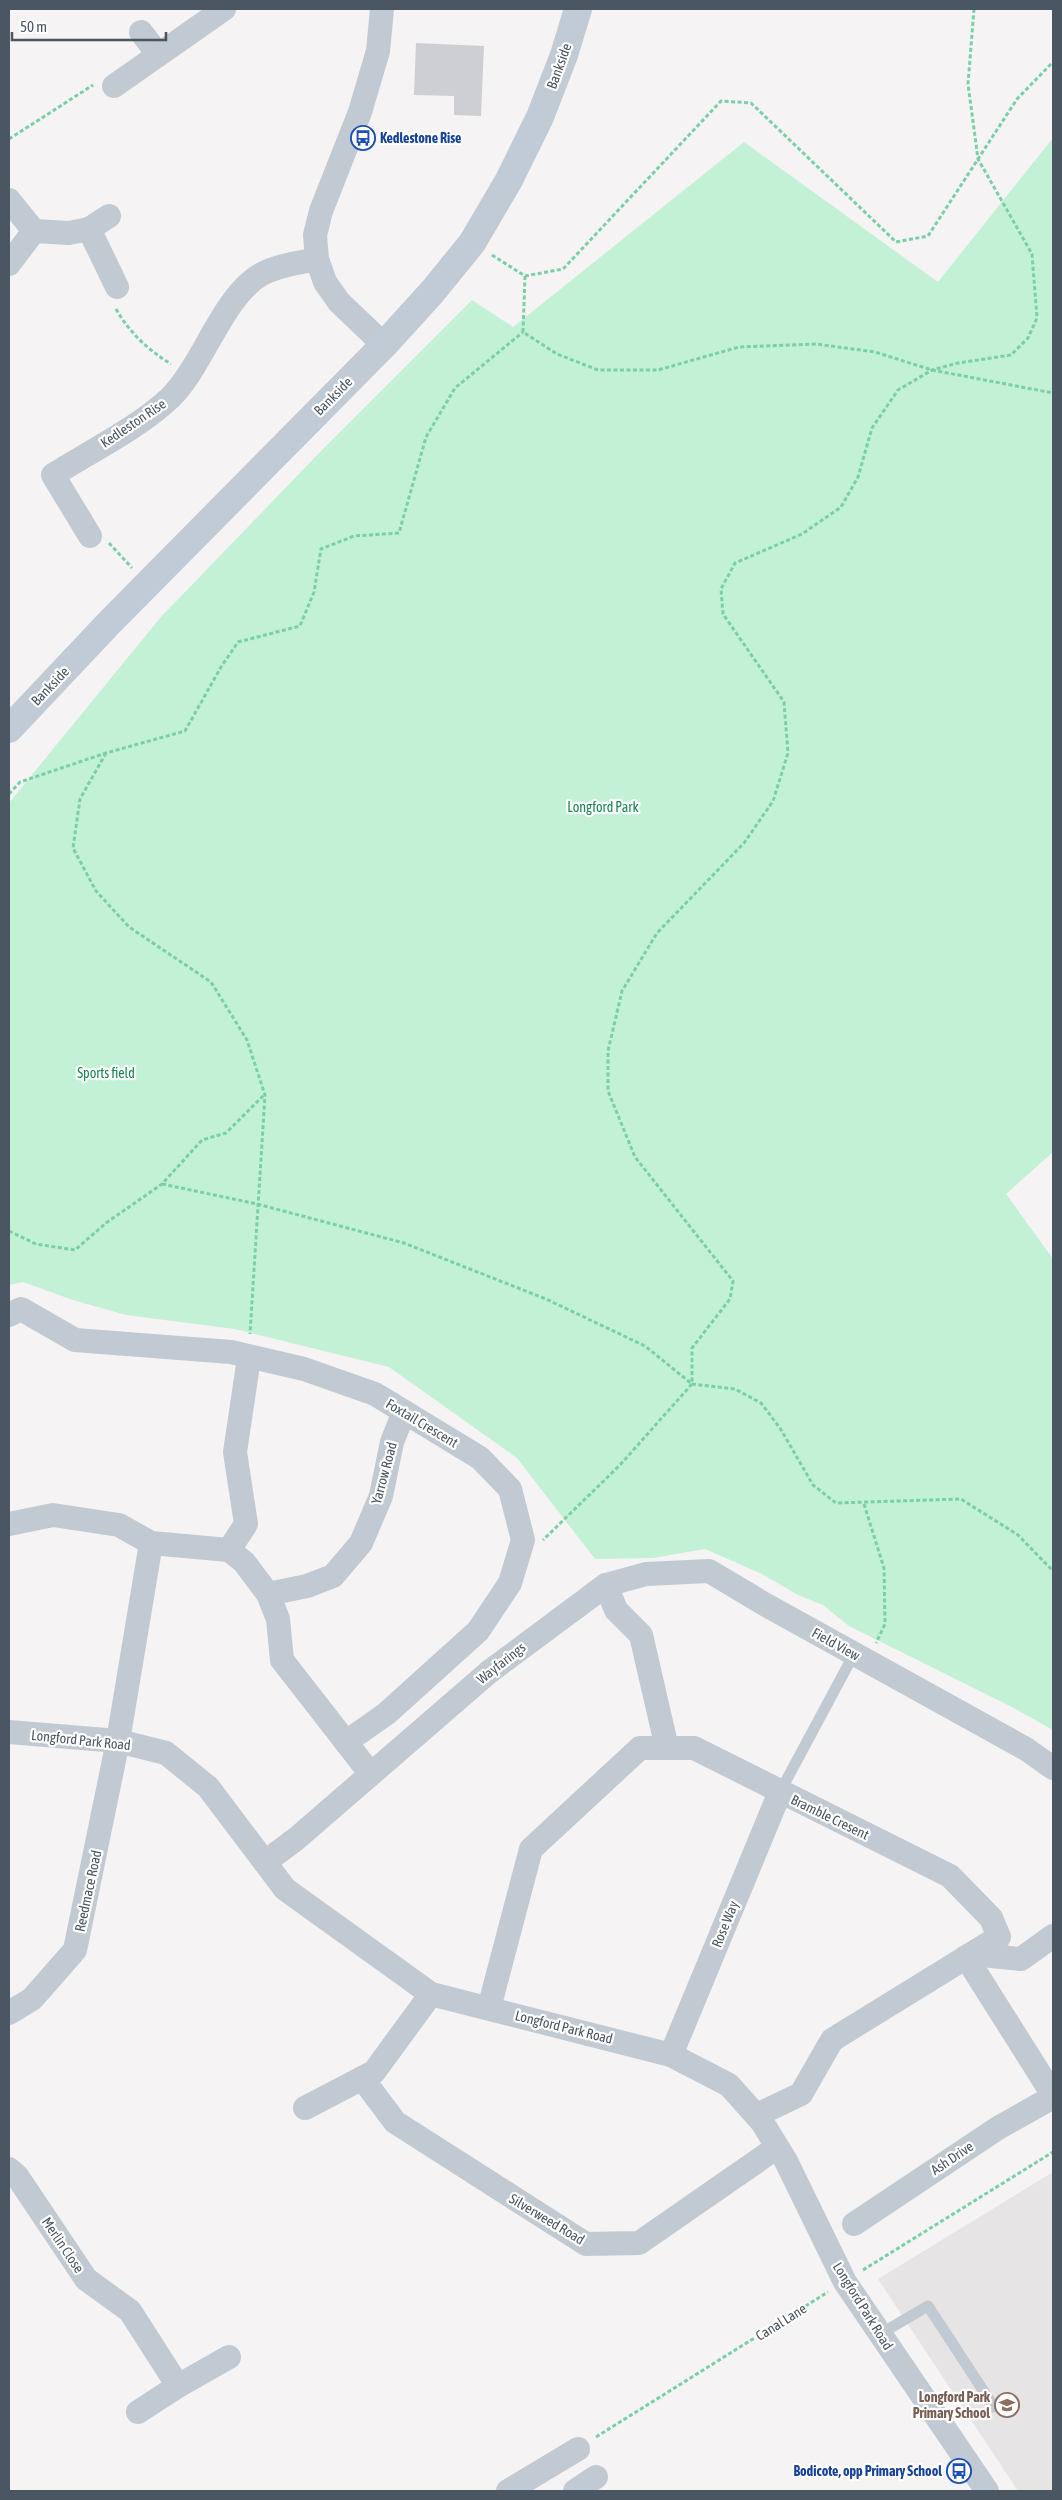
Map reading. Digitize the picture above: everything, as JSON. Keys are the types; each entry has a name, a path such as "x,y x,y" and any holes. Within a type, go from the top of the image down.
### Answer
{"street":[{"path":"114,86 224,9"},
{"path":"382,9 378,51 360,112 322,211 315,235 317,258 325,282 339,302 384,345"},
{"name":"Bankside","path":"9,729 147,585 384,345 433,291 472,243 509,180 540,117 564,55 578,9"},
{"path":"141,32 158,54"},
{"path":"9,200 34,231 68,232 89,230 109,216"},
{"path":"89,230 117,286"},
{"path":"9,264 34,231"},
{"name":"Kedleston Rise","path":"90,536 53,475 154,412 171,397 188,376 229,308 250,282 262,274 317,258"},
{"name":"Foxtail Crescent","path":"9,1316 21,1309 75,1340 231,1352 249,1358 304,1369 375,1394 480,1458 510,1489 523,1540"},
{"path":"229,1550 246,1524 235,1452 249,1358"},
{"name":"Yarrow Road","path":"268,1594 307,1586 333,1576 361,1543 381,1496 392,1442 404,1412"},
{"path":"9,1524 53,1515 119,1525 151,1543 229,1550 244,1562 268,1594 278,1619 282,1660 370,1773"},
{"path":"346,1742 386,1714 478,1631 510,1584 523,1540"},
{"path":"118,1741 151,1543"},
{"name":"Field View","path":"606,1585 646,1574 709,1571 860,1658 1026,1749 1053,1768"},
{"path":"606,1585 616,1610 642,1635 667,1748"},
{"name":"Wayfarings","path":"264,1862 296,1839 489,1672 606,1585"},
{"name":"Longford Park Road","path":"9,1732 118,1741 166,1753 208,1786 285,1889 431,1994 671,2055 729,2085 757,2115 776,2148 786,2161 845,2282 987,2491"},
{"name":"Reedmace Road","path":"9,2012 32,1999 75,1950 118,1741"},
{"name":"Bramble Cresent","path":"489,2008 531,1849 640,1748 694,1748 950,1876 991,1918 998,1937 832,2040 801,2094 757,2115"},
{"name":"Rose Way","path":"671,2055 780,1792"},
{"path":"968,1956 1021,1959 1053,1936"},
{"name":"Ash Drive","path":"854,2224 998,2128 1053,2096 968,1956"},
{"path":"305,2108 374,2072 431,1994"},
{"name":"Silverweed Road","path":"362,2078 395,2122 586,2244 639,2242 776,2148"},
{"name":"Merlin Close","path":"9,2169 17,2176 86,2280 130,2311 178,2386"},
{"path":"138,2412 178,2386 229,2357"},
{"path":"508,2491 578,2449"},
{"path":"575,2491 596,2477"}],"lane":[{"path":"780,1792 860,1658"},
{"path":"880,2334 928,2306 994,2407"}],"path":[{"path":"523,1540 545,1540 620,1464 692,1384 692,1348 730,1299 733,1281 635,1157 608,1090 608,1050 622,991 657,933 749,836 773,801 788,753 784,702 723,614 721,589 735,563 802,534 841,507 858,477 872,428 898,390 932,370 958,363 1011,355 1028,338 1037,318 1032,254 978,159 968,84 974,9"},
{"path":"472,243 525,276 563,269 721,101 752,103 896,242 928,236 1017,98 1053,62"},
{"path":"9,139 94,84 103,96 114,86"},
{"path":"9,794 20,782 106,753 185,731 221,667 238,642 300,626 314,592 321,549 354,536 399,533 426,437 455,388 523,332 525,276"},
{"path":"117,286 110,298 124,323 157,355 188,376"},
{"path":"523,332 557,354 598,370 658,370 739,347 816,344 875,352 932,370 1053,392"},
{"path":"90,536 102,535 147,585"},
{"path":"106,753 80,799 73,848 96,891 130,928 212,982 247,1040 264,1095 256,1204 249,1358"},
{"path":"9,1230 36,1244 75,1250 106,1222 162,1184 202,1140 226,1133 264,1095"},
{"path":"162,1184 256,1204 404,1243 546,1299 645,1346 692,1384 735,1389 760,1403 780,1428 814,1485 836,1503 864,1504 898,1500 961,1499 1018,1535 1053,1571"},
{"path":"860,1658 885,1624 884,1568 864,1504"},
{"name":"Canal Lane","path":"578,2449 1053,2152"}],"shaded area":[{"name":"Longford Park Primary School","path":"1053,2172 1053,2491 1018,2491 878,2279"}],"green space":[{"name":"Longford Park","path":"1053,138 1053,1152 1006,1194 1053,1259 1053,1730 1010,1706 849,1626 823,1605 798,1595 762,1574 705,1549 653,1558 595,1559 517,1458 389,1367 235,1329 126,1315 73,1300 23,1282 9,1285 9,803 160,618 323,449 472,300 513,327 744,142 938,282"}],"building":[{"path":"416,43 484,46 481,116 454,115 454,96 414,95"}],"place":[{"name":"Kedlestone Rise","path":"363,138"},
{"name":"Longford Park Primary School","path":"1007,2405"},
{"name":"Bodicote, opp Primary School","path":"959,2471"}],"park label":[{"name":"Sports field","path":"106,1073"}]}
